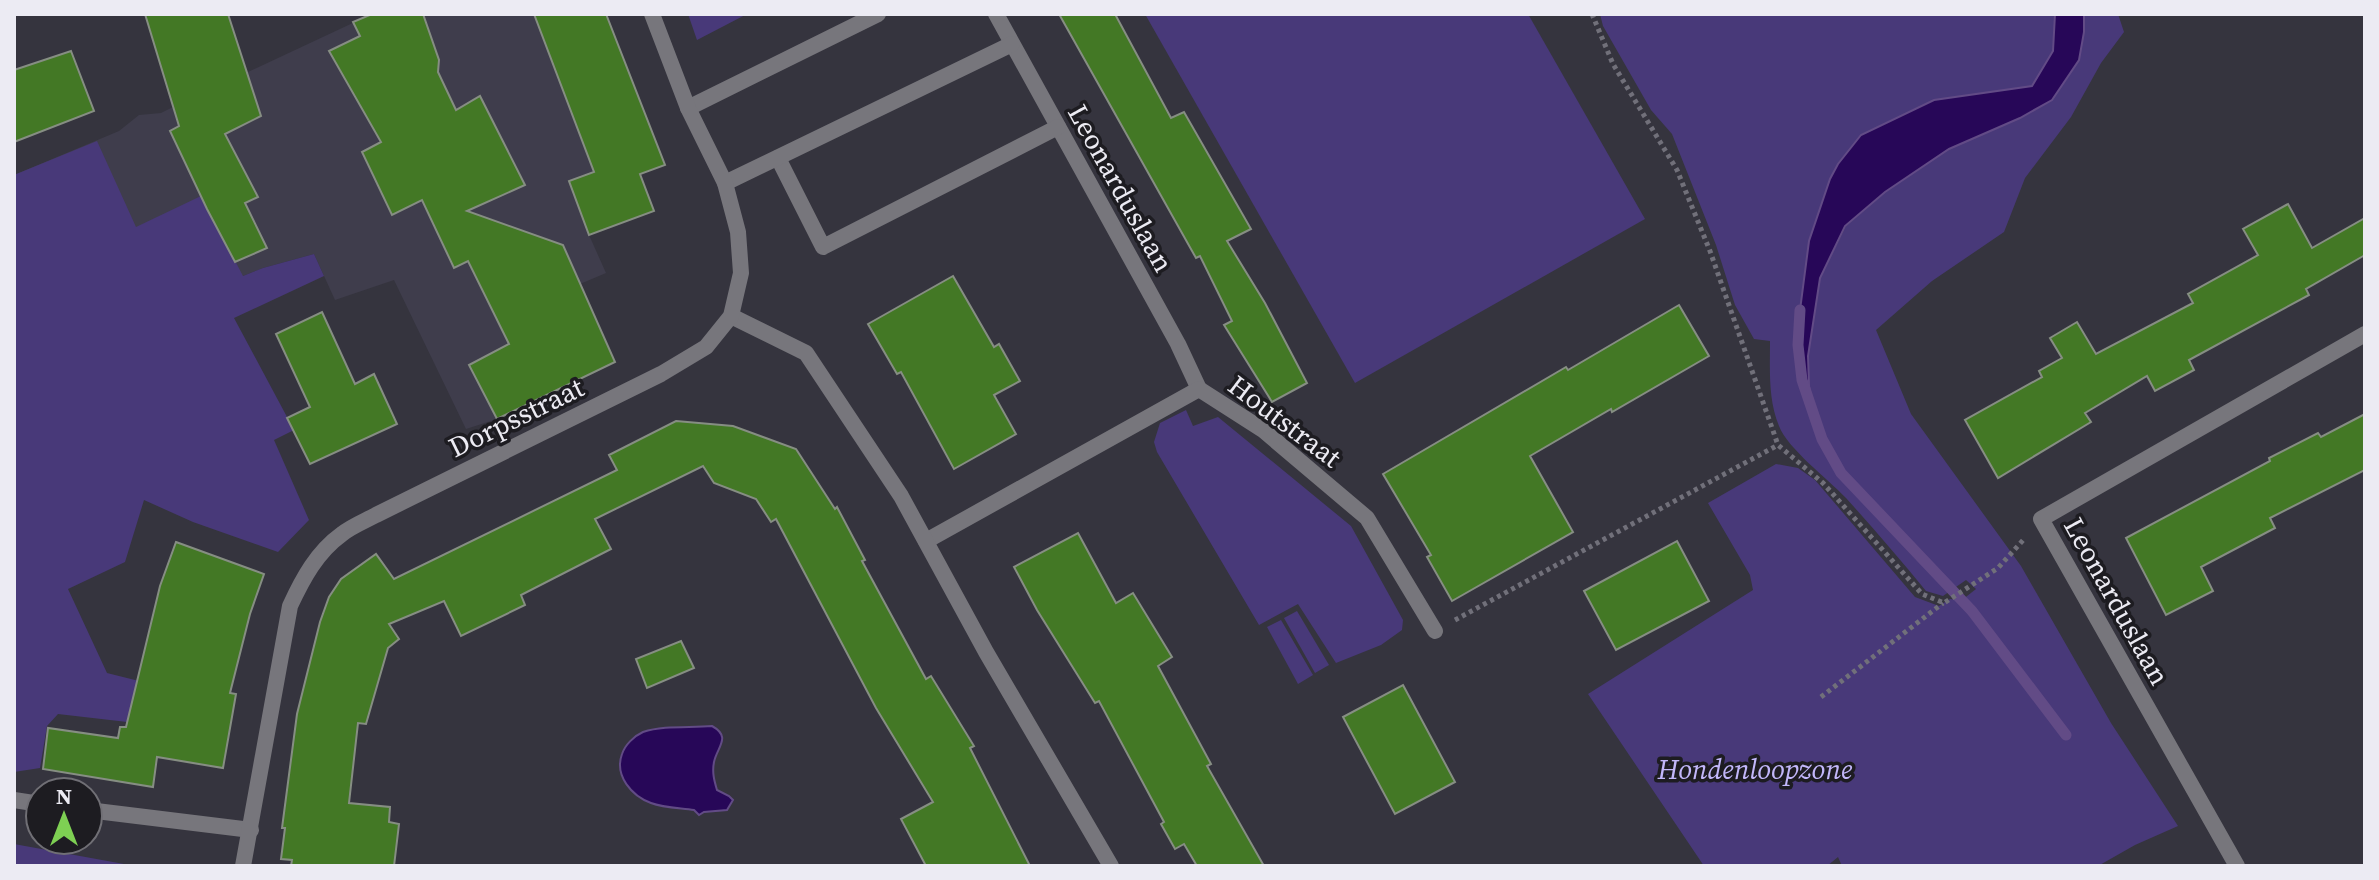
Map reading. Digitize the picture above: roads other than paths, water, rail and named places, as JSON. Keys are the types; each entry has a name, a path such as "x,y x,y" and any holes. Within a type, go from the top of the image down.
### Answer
{"street":[{"name":"Dorpsstraat","path":"243,866 290,606 316,558 342,534 376,515 661,374 706,347 731,316 741,273 738,232 725,183 688,108 652,14"},
{"path":"688,108 878,14"},
{"name":"Leonarduslaan","path":"996,14 1178,344 1199,389"},
{"path":"725,183 1012,44"},
{"path":"778,158 823,247 1058,127"},
{"path":"731,316 806,353 901,496 986,652 1111,866"},
{"name":"Leonarduslaan","path":"2237,866 2041,519 2365,334"},
{"name":"Houtstraat","path":"926,541 1199,389 1263,430 1367,518 1435,631"},
{"path":"104,812 251,830"}],"waterway":[{"path":"1800,310 1798,345 1802,380 1822,439 1841,473 1972,611 2066,735"}],"park label":[{"name":"Hondenloopzone","path":"1755,769"}]}
